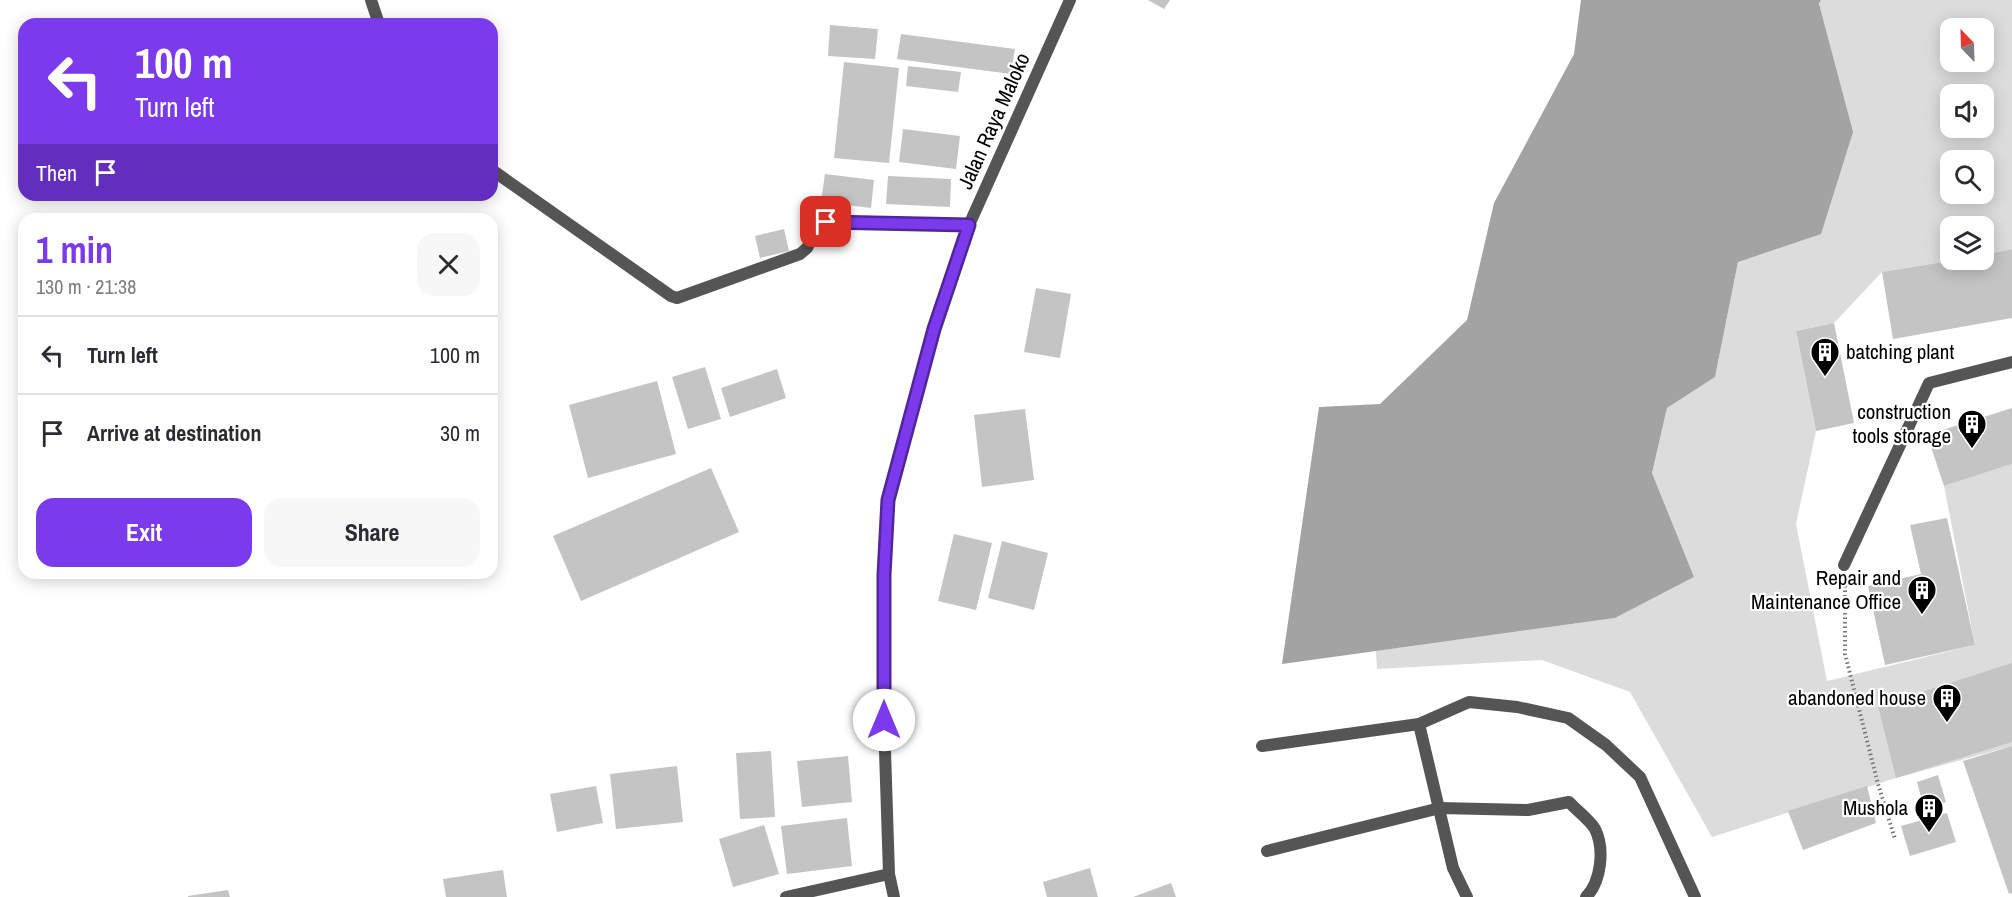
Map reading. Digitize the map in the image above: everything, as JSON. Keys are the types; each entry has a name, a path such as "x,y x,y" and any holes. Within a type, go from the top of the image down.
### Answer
{"street":[{"path":"371,0 377,18"},
{"name":"Jalan Raya Maloko","path":"894,897 889,874 884,586 888,500 934,329 969,225 1070,0"},
{"path":"498,174 677,298 800,254 807,248 816,226 820,223 969,225"},
{"path":"1844,565 1929,383 2012,362"},
{"path":"1262,746 1419,724 1469,702 1517,707 1568,718 1606,745 1640,777 1695,897"},
{"path":"1419,724 1453,868 1467,897"},
{"path":"1267,851 1440,808 1528,810 1569,802 1595,829 1601,860 1591,892 1586,897"},
{"path":"786,897 889,874"}],"path":[{"path":"1844,565 1845,654 1878,784 1895,839"}],"shaded area":[{"path":"1581,0 1821,0 1819,4 1853,132 1821,234 1738,262 1715,377 1667,408 1652,473 1694,577 1615,618 1282,664 1319,407 1380,404 1467,320 1494,203 1574,54"},
{"path":"1821,0 2012,0 2012,249 1994,253 1994,216 1940,216 1940,262 1882,272 1834,323 1796,331 1816,431 1796,524 1827,681 1975,645 1944,486 2012,464 2012,746 1896,778 1712,837 1630,692 1542,660 1377,669 1376,651 1615,618 1694,577 1652,473 1667,408 1715,377 1738,262"}],"building":[{"path":"1148,0 1170,0 1164,9"},
{"path":"830,25 878,29 875,59 828,56"},
{"path":"901,34 1015,49 1011,74 897,59"},
{"path":"844,62 899,68 889,163 834,158"},
{"path":"908,66 961,72 958,92 906,86"},
{"path":"903,129 960,136 956,169 899,162"},
{"path":"825,174 874,180 871,208 821,202"},
{"path":"888,176 951,179 950,207 886,204"},
{"path":"784,229 789,251 760,258 755,236"},
{"path":"2012,249 2012,318 1893,339 1882,272 1940,262 1940,270 1994,270 1994,253"},
{"path":"1036,288 1071,294 1060,358 1024,352"},
{"name":"batching plant","path":"1834,323 1854,423 1816,431 1796,331"},
{"path":"705,367 721,419 688,429 672,377"},
{"path":"777,369 786,398 730,417 721,388"},
{"path":"657,381 676,454 588,478 569,405"},
{"name":"construction tools storage","path":"2012,408 2012,464 1944,486 1927,435"},
{"path":"1025,409 1034,480 982,487 974,415"},
{"path":"711,468 739,532 581,601 553,536"},
{"name":"Repair and Maintenance Office","path":"1947,518 1975,645 1885,665 1868,586 1921,574 1910,525"},
{"path":"954,534 992,543 976,610 938,601"},
{"path":"1002,541 1048,553 1034,610 988,598"},
{"name":"abandoned house","path":"2012,663 2012,742 1896,778 1878,706"},
{"path":"2012,746 2012,893 2009,894 1963,761"},
{"path":"771,751 775,817 740,819 736,753"},
{"path":"848,756 852,802 802,807 797,761"},
{"path":"677,766 683,822 616,829 610,774"},
{"path":"1938,775 1946,802 1924,808 1917,782"},
{"path":"596,786 603,823 557,832 550,794"},
{"path":"1867,786 1876,823 1803,850 1788,811"},
{"name":"Mushola","path":"1947,813 1956,842 1910,856 1901,826"},
{"path":"847,818 852,866 787,874 781,826"},
{"path":"764,825 779,874 733,887 719,839"},
{"path":"1090,868 1098,897 1047,897 1043,882"},
{"path":"503,870 507,897 446,897 443,879"},
{"path":"1171,883 1176,897 1133,897"},
{"path":"228,890 230,897 188,897 188,896"}],"place":[{"name":"batching plant","path":"1825,378"},
{"name":"construction tools storage","path":"1972,450"},
{"name":"Repair and Maintenance Office","path":"1922,616"},
{"name":"abandoned house","path":"1947,724"},
{"name":"Mushola","path":"1929,834"}],"route":[{"path":"826,222 969,225 934,329 888,500 884,575 884,720"}]}
